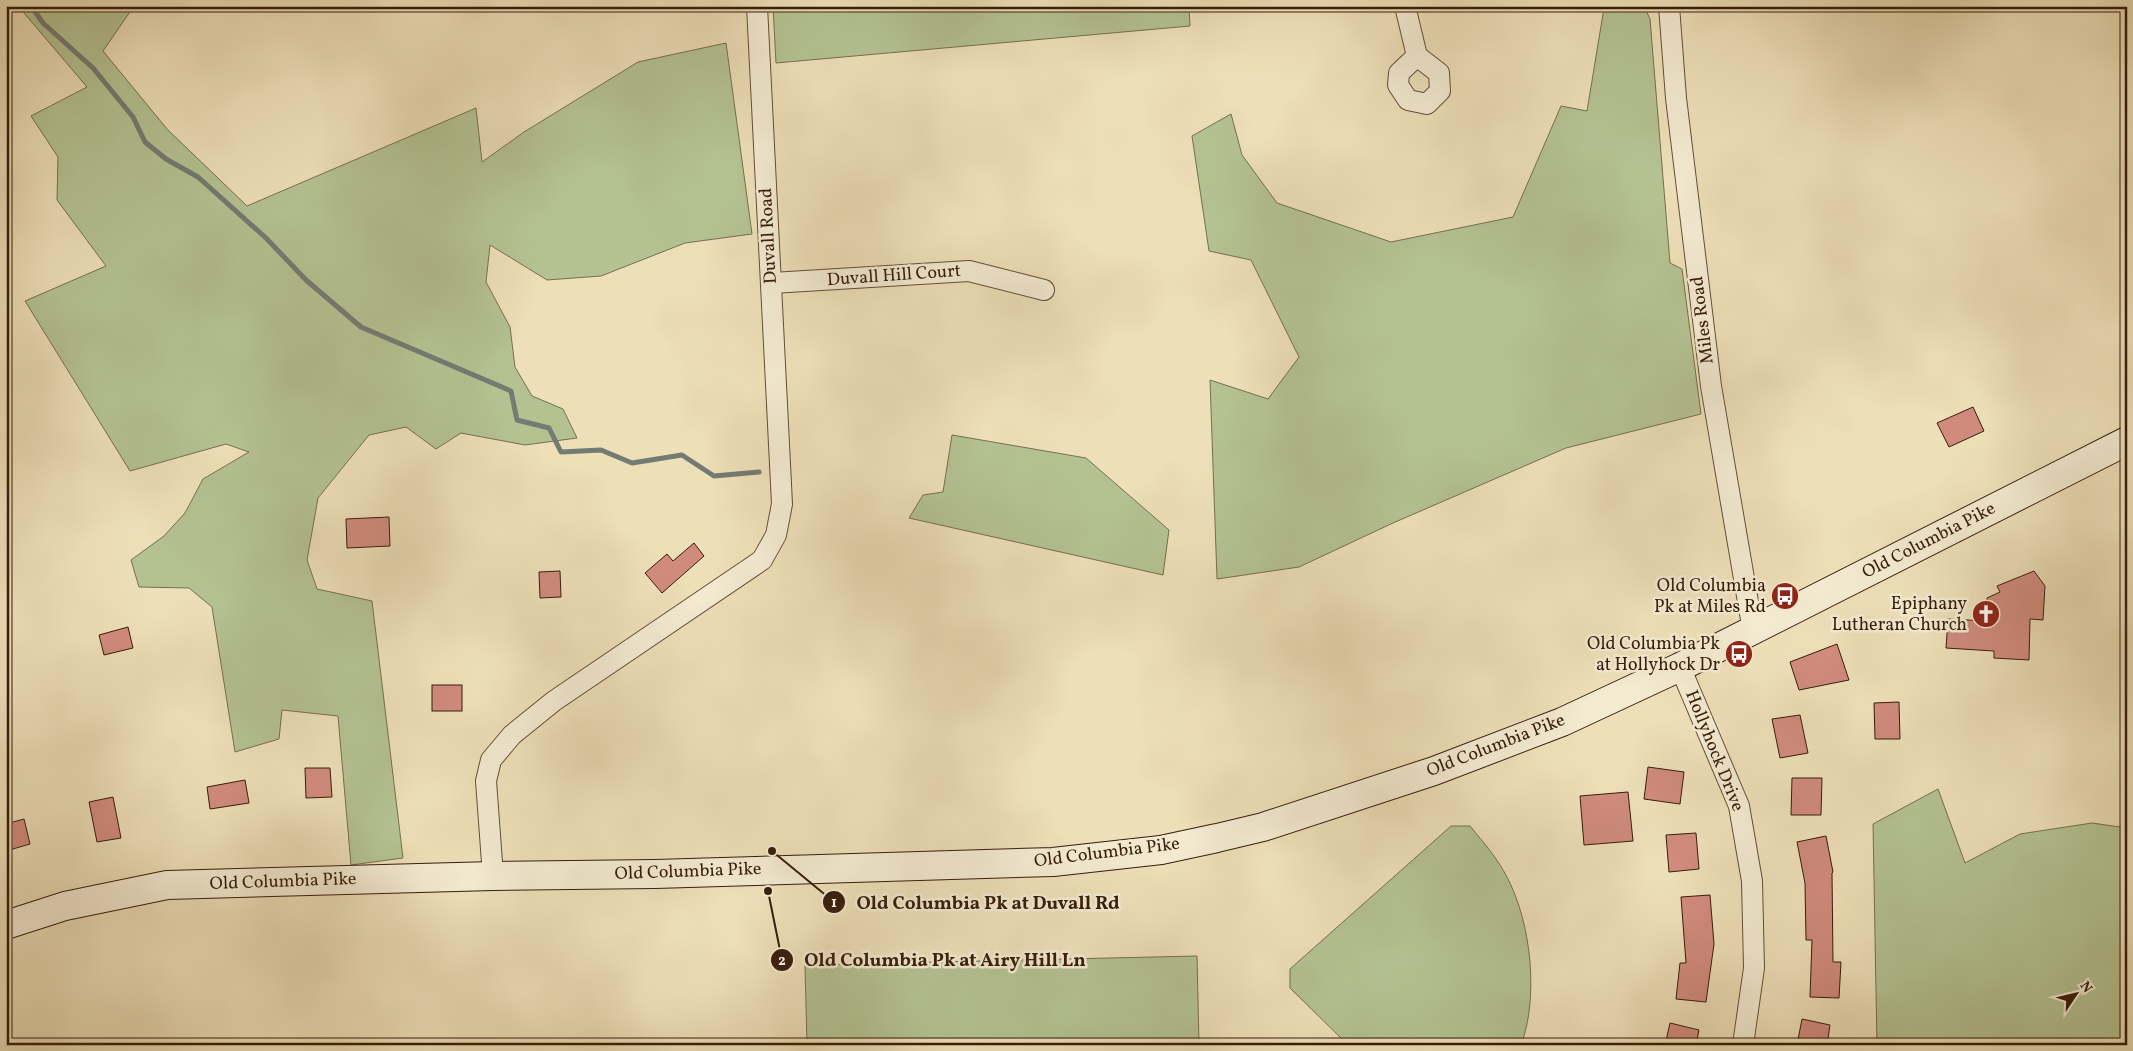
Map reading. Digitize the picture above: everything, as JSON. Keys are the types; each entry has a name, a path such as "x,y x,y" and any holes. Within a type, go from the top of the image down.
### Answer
{"main road":[{"name":"Old Columbia Pike","path":"6,925 65,906 167,885 493,876 655,874 1053,862 1161,850 1263,827 1434,771 1562,722 1753,631 2127,441"}],"street":[{"name":"Duvall Road","path":"493,876 486,781 491,760 512,735 550,704 762,560 776,535 782,504 757,6"},
{"path":"1405,6 1416,56"},
{"name":"Miles Road","path":"1669,6 1676,98 1711,386 1753,631"},
{"name":"Duvall Hill Court","path":"772,283 969,271 1044,290"},
{"name":"Hollyhock Drive","path":"1680,667 1739,806 1752,880 1754,968 1743,1045"}],"green space":[{"path":"18,6 134,6 103,51 167,129 247,206 476,108 482,162 524,132 638,62 726,43 752,234 685,243 601,276 547,280 490,245 486,282 510,327 515,367 532,396 563,409 577,438 525,445 461,433 436,449 406,427 369,435 318,498 307,560 317,589 372,601 403,858 351,865 338,716 282,710 279,739 235,752 212,607 189,588 139,587 131,560 164,536 185,513 203,479 249,452 226,444 130,471 25,301 106,266 57,200 58,157 31,116 87,87"},
{"path":"773,6 1189,6 1190,26 776,63"},
{"path":"1558,6 1644,6 1650,19 1670,263 1682,269 1701,414 1566,448 1393,523 1299,567 1217,579 1210,380 1268,399 1299,357 1251,260 1209,251 1192,136 1231,114 1242,155 1277,203 1391,242 1513,217 1561,106 1587,111 1604,8 1559,10"},
{"path":"952,435 1086,458 1169,530 1163,575 909,518 923,495 943,492"},
{"path":"1938,789 1965,863 2020,834 2092,823 2127,828 2127,1045 1877,1045 1873,824"},
{"path":"1451,826 1470,826 1500,865 1516,897 1527,939 1531,983 1527,1026 1521,1045 1348,1045 1290,988 1290,969"},
{"path":"1197,956 1199,1044 807,1045 805,965"}],"building":[{"path":"1973,407 1984,431 1949,447 1937,423"},
{"path":"389,517 390,546 347,548 346,519"},
{"path":"694,543 704,556 662,593 645,573 667,554 673,561"},
{"path":"560,571 561,597 540,598 539,572"},
{"path":"2034,571 2045,586 2043,620 2030,619 2029,660 1994,658 1994,651 1946,648 1948,619 1987,621 1987,598 2000,592 1997,586"},
{"path":"128,627 133,648 104,655 99,635"},
{"path":"1837,644 1849,680 1799,690 1790,662"},
{"path":"432,685 462,685 462,711 432,711"},
{"path":"1899,702 1900,739 1875,739 1874,703"},
{"path":"1800,715 1808,753 1780,758 1772,719"},
{"path":"1648,767 1684,772 1680,804 1644,799"},
{"path":"305,768 330,768 332,797 306,798"},
{"path":"1792,778 1822,778 1821,815 1791,815"},
{"path":"245,780 249,803 210,809 207,787"},
{"path":"1628,792 1633,841 1584,845 1580,796"},
{"path":"113,797 121,838 97,842 89,802"},
{"path":"24,819 30,844 6,851 6,824"},
{"path":"1696,833 1699,869 1669,872 1666,835"},
{"path":"1826,836 1833,872 1833,962 1841,962 1839,998 1810,997 1812,940 1806,940 1805,883 1797,842"},
{"path":"1710,895 1714,944 1706,1002 1676,999 1680,963 1686,963 1681,897"},
{"path":"1802,1019 1830,1025 1827,1045 1797,1045"},
{"path":"1670,1023 1699,1030 1696,1045 1665,1045"}],"waterway":[{"path":"31,6 43,23 93,68 133,117 145,142 166,159 198,177 266,238 306,280 361,327 511,391 517,420 549,428 561,452 601,450 632,463 682,455 714,476 759,472"}],"place":[{"name":"Old Columbia Pk at Miles Rd","path":"1785,596"},
{"name":"Epiphany Lutheran Church","path":"1986,614"},
{"name":"Old Columbia Pk at Hollyhock Dr","path":"1739,654"},
{"name":"Old Columbia Pk at Duvall Rd","path":"772,851"},
{"name":"Old Columbia Pk at Airy Hill Ln","path":"768,891"}]}
